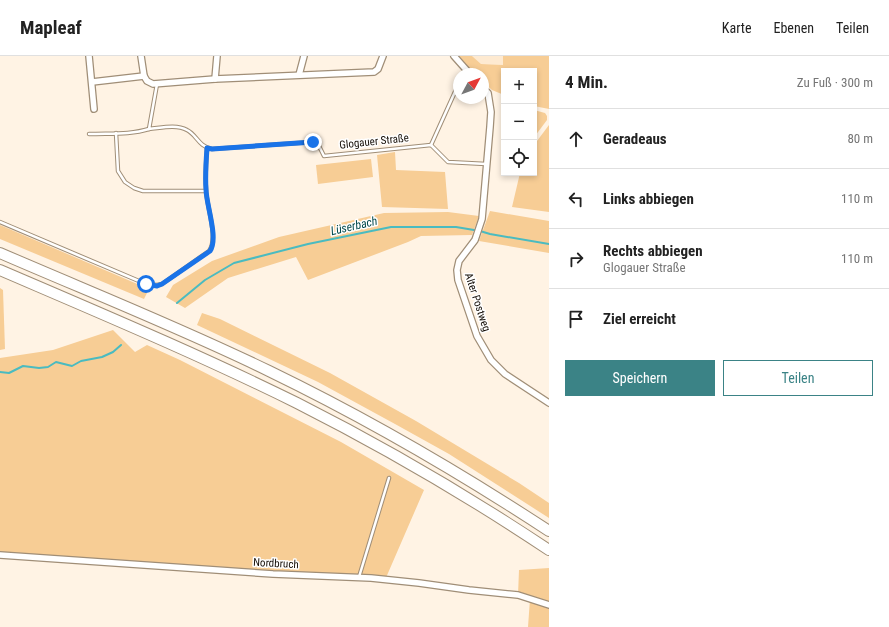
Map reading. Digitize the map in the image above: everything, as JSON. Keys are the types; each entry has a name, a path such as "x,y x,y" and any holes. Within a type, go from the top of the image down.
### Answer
{"highway":[{"path":"0,253 231,353 298,386 374,425 440,462 549,531"},
{"path":"0,270 186,351 299,404 430,475 549,550"}],"street":[{"path":"89,56 94,109"},
{"path":"141,56 144,76 147,81 153,84 215,79 374,72 378,69 383,56"},
{"path":"215,79 217,56"},
{"path":"299,75 304,56"},
{"path":"454,56 464,68"},
{"path":"92,82 144,76"},
{"name":"Alter Postweg","path":"489,99 491,112 490,128 481,224 475,240 459,261 457,270 458,280 477,336 491,360 505,374 549,403"},
{"name":"Nordbruch","path":"0,555 419,583 518,595 549,604"}],"lane":[{"path":"149,129 157,84"},
{"path":"453,96 431,145 448,162 487,164"},
{"path":"0,222 146,284 157,286 174,277 210,251 213,247 214,236 206,190 207,148 201,144 188,130 178,126 149,129 125,134 89,134"},
{"path":"116,133 118,171 125,182 134,188 143,191 206,190"},
{"name":"Glogauer Straße","path":"207,148 212,149 313,142 318,144 324,156 431,145"},
{"path":"359,578 389,478"}],"shaded area":[{"path":"457,56 472,56 481,64 503,65 503,56 549,56 549,109 537,107 537,68 501,68 501,94 489,87 489,68 468,68"},
{"path":"472,56 503,56 503,65 481,64"},
{"path":"537,111 545,113 547,120 537,133"},
{"path":"549,125 549,212 512,207 519,176 537,176 537,141"},
{"path":"395,152 396,170 445,172 448,209 382,207 377,155"},
{"path":"371,159 373,177 318,184 316,165"},
{"path":"490,211 549,221 549,253 479,241"},
{"path":"448,212 479,216 472,235 421,236 308,280 296,257 228,278 185,308 166,297 173,285 212,261 279,237 384,213"},
{"path":"0,225 149,289 144,299 0,239"},
{"path":"0,288 3,290 5,349 0,350"},
{"path":"202,313 220,319 330,373 416,421 519,483 549,503 549,518 449,454 395,424 318,382 197,325"},
{"path":"113,330 135,352 147,345 180,360 341,442 424,490 385,580 0,555 0,358 53,350"},
{"path":"549,568 549,627 528,627 530,599 518,595 519,570"}],"waterway":[{"name":"Lüserbach","path":"177,303 205,280 234,263 308,244 391,227 456,227 549,244"},
{"name":"Lüserbach","path":"0,372 9,373 23,366 39,368 48,367 56,362 72,366 81,361 102,357 113,352 121,345"}],"route":[{"path":"146,284 157,286 162,284 210,251 213,247 214,236 206,190 207,148 212,149 313,142"}]}
